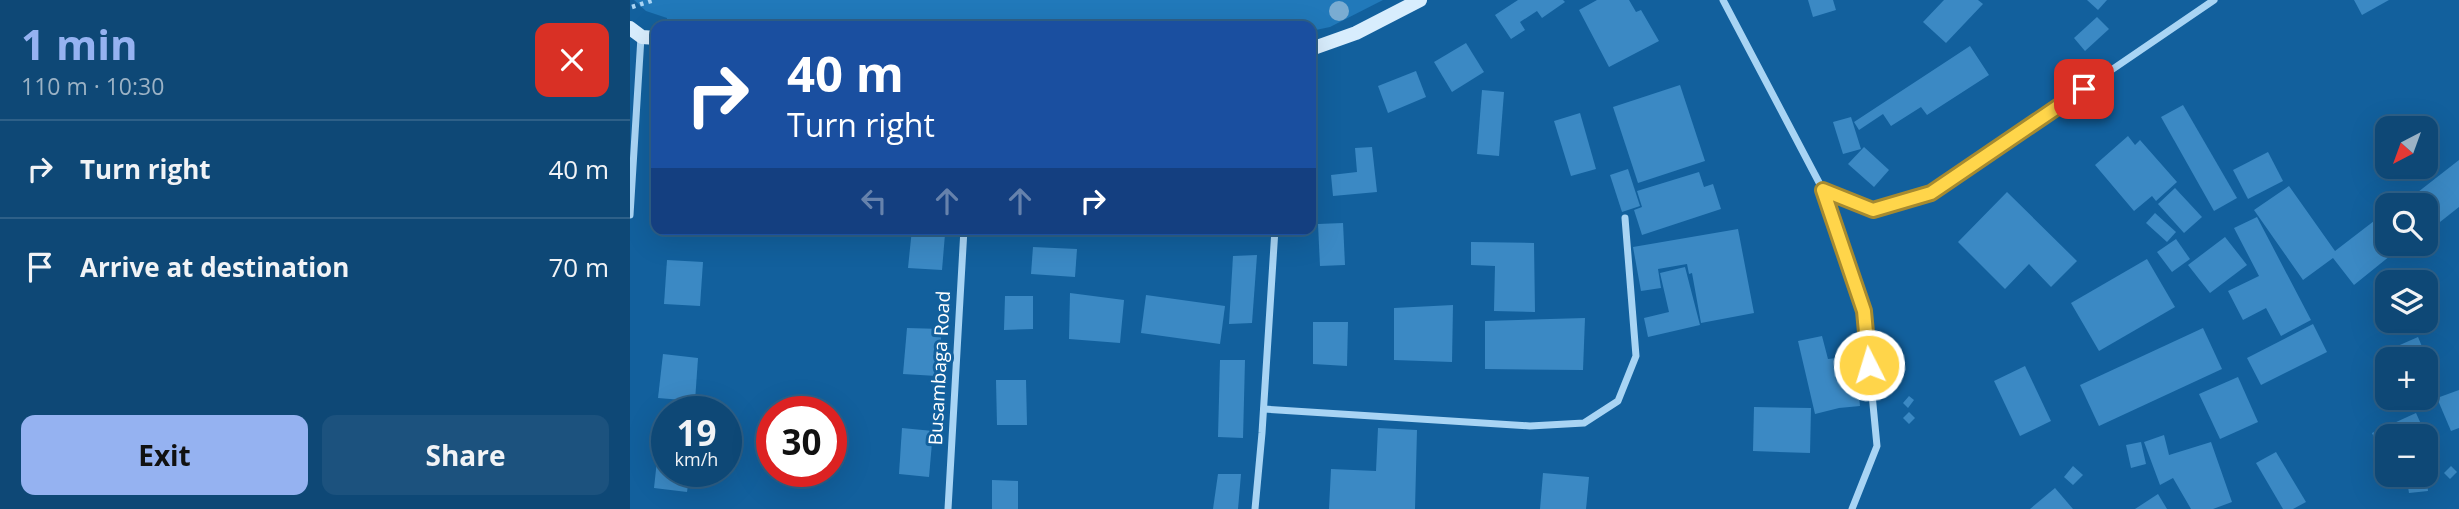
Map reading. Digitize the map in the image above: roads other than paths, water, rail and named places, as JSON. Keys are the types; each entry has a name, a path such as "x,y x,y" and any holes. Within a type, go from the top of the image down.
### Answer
{"main road":[{"path":"1316,47 1356,33 1420,0"}],"street":[{"path":"1723,0 1823,190 1864,311 1877,446 1852,509"},
{"path":"1823,190 1873,210 1931,193 2214,0"},
{"path":"630,215 640,35"},
{"path":"1264,409 1530,426 1584,423 1618,401 1636,356 1625,218"},
{"name":"Busambaga Road","path":"948,509 964,235"},
{"path":"1255,509 1275,235"}]}
